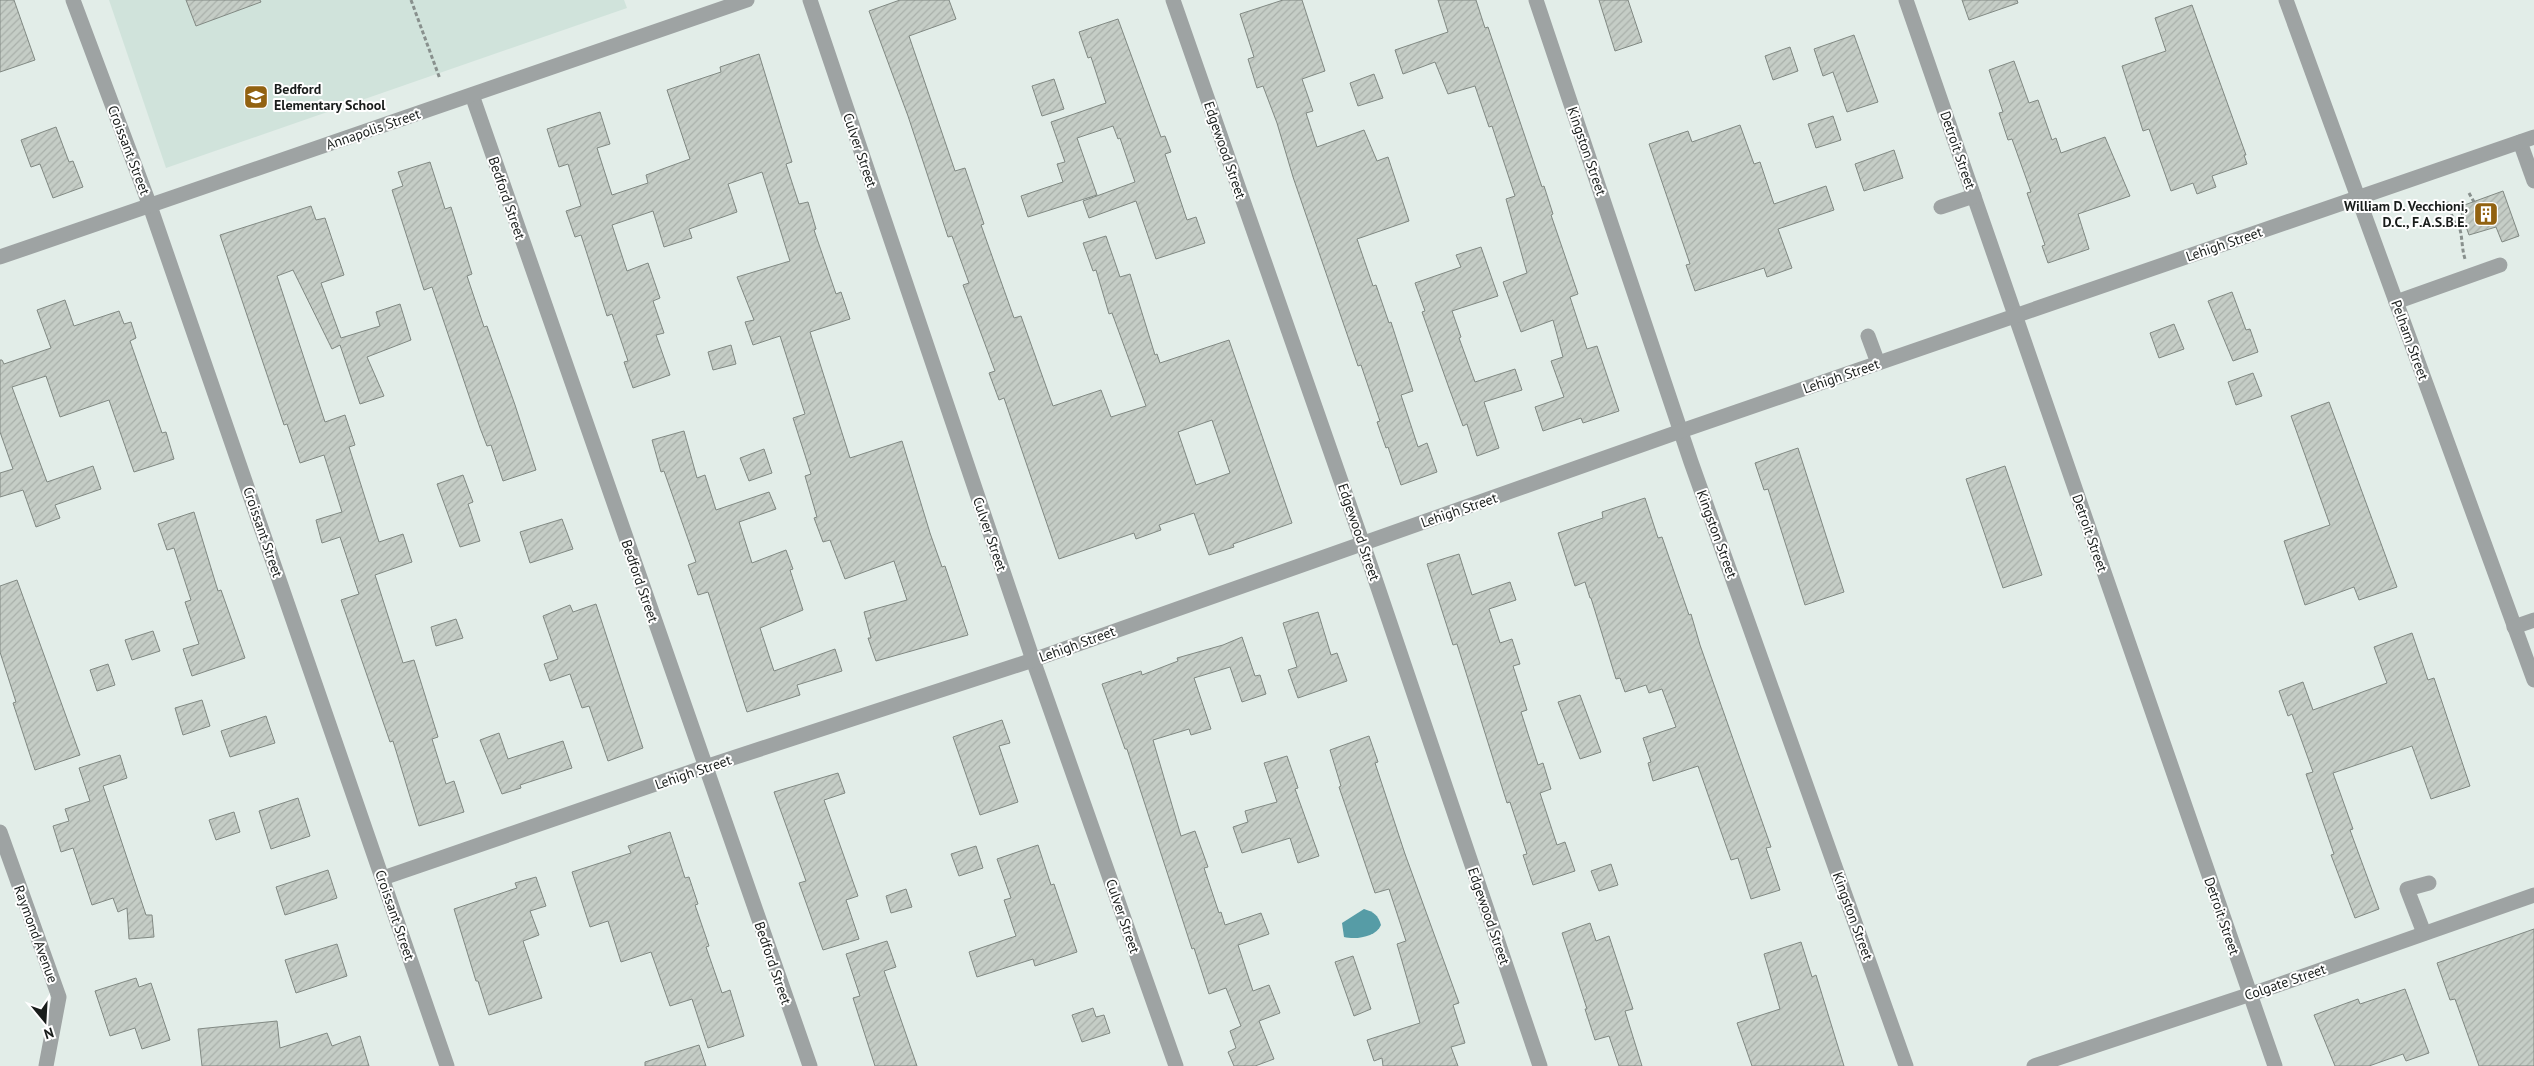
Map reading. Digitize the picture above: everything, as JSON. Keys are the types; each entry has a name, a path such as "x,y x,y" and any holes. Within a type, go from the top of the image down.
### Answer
{"street":[{"name":"Croissant Street","path":"73,0 150,206 383,878 446,1066"},
{"name":"Annapolis Street","path":"0,258 746,0"},
{"name":"Culver Street","path":"810,0 1033,660 1176,1066"},
{"name":"Edgewood Street","path":"1173,0 1362,544 1540,1066"},
{"name":"Kingston Street","path":"1536,0 1681,431 1906,1066"},
{"name":"Detroit Street","path":"1906,0 2275,1066"},
{"name":"Pelham Street","path":"2286,0 2534,680"},
{"name":"Bedford Street","path":"472,95 810,1066"},
{"name":"Lehigh Street","path":"383,878 706,767 1033,660 1681,431 2527,139"},
{"path":"2527,139 2534,181"},
{"path":"1941,207 1974,196"},
{"path":"2396,302 2500,265"},
{"path":"1868,336 1878,363"},
{"path":"2514,627 2534,620"},
{"name":"Raymond Avenue","path":"0,832 58,997 46,1066"},
{"path":"2424,933 2407,889 2429,883"},
{"name":"Colgate Street","path":"2034,1066 2250,994 2534,895"}],"path":[{"path":"412,0 440,79"},
{"path":"2469,193 2474,202"},
{"path":"2447,202 2455,224 2458,224 2463,236 2460,244 2466,260"},
{"path":"2458,224 2464,221"}],"shaded area":[{"name":"Bedford Elementary School","path":"109,0 624,0 627,8 166,168"}],"water":[{"path":"1364,909 1377,916 1381,925 1375,932 1365,937 1344,937 1342,923"}],"building":[{"path":"0,0 14,0 35,60 0,72"},
{"path":"186,0 260,0 261,2 196,26"},
{"path":"900,0 949,0 956,19 909,36 955,171 965,168 984,224 981,225 1014,318 1021,316 1053,406 1101,390 1111,417 1146,406 1112,313 1109,314 1096,270 1093,271 1083,243 1106,236 1120,277 1130,274 1155,355 1157,354 1160,363 1229,340 1292,523 1233,544 1234,547 1209,555 1194,513 1159,525 1161,530 1136,539 1134,533 1059,559 1004,398 999,400 989,373 995,371 963,285 969,283 952,236 948,237 908,116 869,11","holes":["1212,420 1230,473 1196,485 1178,432"]},
{"path":"1283,0 1302,0 1325,71 1302,79 1313,111 1306,113 1317,147 1364,130 1377,161 1388,157 1409,221 1357,239 1373,286 1376,285 1389,323 1391,322 1413,391 1401,395 1418,447 1427,443 1437,472 1401,485 1377,422 1380,421 1361,365 1358,366 1293,177 1277,123 1263,86 1257,88 1248,59 1254,57 1240,14"},
{"path":"1438,0 1476,0 1485,28 1488,27 1542,187 1544,186 1553,214 1551,215 1578,294 1570,297 1587,349 1597,346 1619,411 1583,423 1581,418 1543,431 1535,407 1564,397 1551,361 1563,357 1553,320 1521,332 1503,282 1527,273 1506,199 1515,196 1492,126 1489,127 1475,86 1448,94 1435,62 1403,74 1395,50 1448,32"},
{"path":"1599,0 1628,0 1642,42 1615,51"},
{"path":"1962,0 2017,0 2018,3 1969,20"},
{"path":"2192,5 2246,155 2244,155 2247,164 2212,176 2216,187 2197,194 2193,183 2171,191 2149,129 2143,131 2122,66 2166,51 2155,18"},
{"path":"1118,19 1161,137 1165,136 1171,152 1165,154 1187,220 1196,217 1205,243 1156,259 1136,201 1089,218 1083,201 1135,182 1120,138 1118,139 1113,126 1077,138 1097,195 1028,217 1021,196 1063,182 1057,164 1065,162 1051,122 1106,103 1091,57 1088,58 1079,32"},
{"path":"1854,35 1878,102 1847,112 1833,72 1823,76 1814,49"},
{"path":"1790,47 1798,71 1773,80 1765,56"},
{"path":"759,54 792,162 786,164 799,204 808,202 816,229 814,230 836,294 841,292 850,319 810,332 850,458 902,441 930,533 942,567 945,566 968,635 876,661 868,638 871,638 864,612 907,600 894,561 845,579 830,540 823,542 814,518 817,517 805,476 811,474 793,418 805,414 780,336 753,345 745,322 754,320 737,277 790,261 762,172 728,184 737,212 689,229 692,238 664,247 653,211 612,225 627,271 648,263 660,298 653,301 664,333 656,335 670,375 633,388 624,362 628,361 612,314 607,316 581,235 575,237 566,211 581,206 568,164 559,167 547,129 600,112 610,144 597,148 612,195 648,183 646,175 690,159 667,90 721,72 720,67"},
{"path":"2014,61 2029,103 2038,100 2052,140 2056,138 2061,153 2105,137 2130,196 2078,214 2089,249 2048,263 2042,246 2045,245 2027,193 2031,192 2012,139 2008,140 1999,113 2003,112 1989,70"},
{"path":"1374,74 1383,98 1358,106 1350,83"},
{"path":"1054,79 1064,109 1042,116 1032,86"},
{"path":"1833,116 1841,140 1816,148 1808,124"},
{"path":"1740,125 1754,164 1760,162 1774,204 1826,186 1834,210 1778,229 1792,268 1767,277 1764,268 1695,291 1686,265 1690,264 1649,144 1688,131 1692,142"},
{"path":"56,127 69,162 73,161 83,187 53,198 40,164 31,167 21,140"},
{"path":"1894,150 1903,178 1864,191 1855,164"},
{"path":"430,162 445,209 451,207 472,274 467,276 484,327 487,326 536,470 503,481 491,445 487,446 480,428 432,287 424,290 392,190 403,186 398,172"},
{"name":"William D. Vecchioni, D.C., F.A.S.B.E.","path":"2503,191 2519,236 2502,242 2496,227 2469,235 2459,207"},
{"path":"311,206 316,220 325,218 344,275 321,283 341,338 380,326 376,312 400,304 411,340 367,357 384,396 360,404 340,345 332,349 293,270 277,276 325,422 345,415 355,445 349,447 379,542 403,534 412,562 375,575 403,663 414,660 438,737 432,739 446,784 454,781 464,812 419,826 393,741 390,742 341,600 359,594 340,537 322,543 316,520 342,512 324,455 300,463 287,424 284,425 220,235"},
{"path":"1481,247 1498,296 1452,311 1461,337 1459,338 1475,382 1515,369 1522,390 1484,402 1499,448 1477,456 1467,424 1463,426 1449,388 1422,312 1425,311 1415,283 1461,267 1456,255"},
{"path":"2232,292 2246,330 2250,329 2258,352 2233,361 2208,301"},
{"path":"65,300 74,326 119,311 124,324 131,322 136,338 130,341 162,433 166,432 174,459 134,472 109,400 60,417 46,376 12,387 47,482 93,466 101,489 55,505 60,518 36,527 23,490 0,497 0,473 13,469 0,432 0,360 4,364 51,348 37,310"},
{"path":"2174,324 2184,349 2159,358 2150,333"},
{"path":"731,345 736,364 713,370 708,352"},
{"path":"2253,373 2262,396 2236,405 2228,382"},
{"path":"2329,402 2397,587 2359,600 2354,587 2305,605 2284,541 2330,525 2291,416"},
{"path":"684,431 697,478 705,475 716,510 769,492 776,509 739,522 752,563 786,550 793,569 790,570 803,610 760,628 774,671 835,649 842,671 797,685 800,695 747,712 708,592 698,595 688,565 696,562 664,471 661,472 652,440"},
{"path":"1798,448 1844,592 1805,605 1768,489 1764,490 1755,463"},
{"path":"764,449 772,473 749,481 740,458"},
{"path":"2005,466 2042,575 2003,588 1966,479"},
{"path":"463,475 473,502 468,504 480,541 460,547 437,484"},
{"path":"1645,498 1658,538 1662,537 1689,615 1691,614 1700,645 1771,847 1766,848 1780,890 1751,899 1738,858 1731,860 1698,766 1653,781 1648,763 1651,762 1643,738 1676,727 1662,689 1649,693 1646,685 1625,692 1620,678 1616,679 1585,582 1575,586 1558,533 1603,518 1602,512"},
{"path":"194,512 218,591 221,590 245,658 192,676 183,649 199,644 185,602 191,600 174,548 167,550 158,524"},
{"path":"562,519 573,549 530,563 520,532"},
{"path":"1459,554 1472,595 1510,582 1516,600 1489,609 1500,643 1512,639 1520,664 1513,666 1527,710 1521,712 1538,765 1543,763 1551,789 1540,793 1557,845 1565,842 1575,871 1533,885 1523,855 1527,854 1510,802 1507,803 1457,644 1453,645 1427,564"},
{"path":"17,580 80,755 35,770 13,703 16,702 0,652 0,586"},
{"path":"596,604 643,748 608,761 589,706 582,708 570,674 550,681 544,664 558,659 543,616 570,605 573,612"},
{"path":"1318,612 1331,655 1337,653 1347,681 1298,698 1288,670 1297,667 1283,623"},
{"path":"456,619 463,638 436,646 431,627"},
{"path":"153,631 160,651 132,660 125,640"},
{"path":"2412,633 2428,680 2434,678 2470,786 2431,799 2412,746 2333,773 2353,829 2350,830 2379,909 2355,918 2331,855 2334,854 2306,774 2313,772 2292,714 2288,716 2279,691 2303,682 2313,710 2387,683 2374,647"},
{"path":"1242,637 1255,676 1260,675 1266,694 1242,702 1230,667 1194,678 1211,729 1191,735 1189,729 1153,740 1181,836 1195,831 1208,867 1204,868 1225,925 1261,913 1269,934 1238,945 1253,991 1269,985 1280,1013 1259,1021 1274,1059 1255,1066 1234,1066 1228,1052 1236,1048 1230,1031 1241,1026 1226,988 1209,994 1194,948 1192,949 1127,749 1125,749 1102,684 1141,671 1142,675 1178,661 1177,658 1223,645"},
{"path":"108,664 115,685 97,691 90,670"},
{"path":"1580,695 1601,752 1580,759 1558,702"},
{"path":"202,700 210,726 183,735 175,708"},
{"path":"266,716 275,743 230,757 221,731"},
{"path":"1002,720 1010,743 999,746 1018,802 980,815 953,737"},
{"path":"499,733 508,759 563,741 572,768 520,785 521,788 502,794 480,740"},
{"path":"1369,736 1378,762 1375,763 1405,854 1459,1003 1453,1005 1465,1043 1451,1047 1458,1066 1383,1066 1382,1058 1374,1061 1367,1040 1420,1023 1397,944 1406,941 1389,889 1375,893 1339,787 1341,786 1330,750"},
{"path":"120,755 127,778 103,786 146,915 152,915 154,937 129,939 127,908 118,912 113,898 92,905 73,848 61,852 53,826 69,821 65,809 90,801 79,768"},
{"path":"1287,756 1298,788 1295,789 1319,856 1298,863 1290,838 1242,853 1233,827 1248,822 1245,811 1277,802 1264,763"},
{"path":"838,773 845,793 824,800 858,896 846,900 859,939 823,950 799,883 806,881 774,792"},
{"path":"298,798 310,836 271,849 259,811"},
{"path":"234,812 240,832 216,840 209,820"},
{"path":"670,832 685,878 689,877 698,904 695,905 709,946 706,947 722,993 730,990 744,1036 708,1048 692,999 670,1006 651,952 621,962 608,921 590,927 572,872 631,853 628,846"},
{"path":"1038,845 1051,885 1054,884 1077,952 1035,966 1033,959 977,977 969,952 1016,936 1004,900 1011,898 997,859"},
{"path":"976,846 983,868 959,876 951,854"},
{"path":"1611,864 1618,885 1599,891 1591,871"},
{"path":"328,870 337,898 285,915 276,887"},
{"path":"536,877 546,906 530,911 539,935 523,941 542,998 489,1015 478,981 476,981 454,909 517,888 515,883"},
{"path":"906,889 912,907 891,913 886,896"},
{"path":"1590,923 1596,941 1609,936 1633,1009 1625,1011 1642,1066 1619,1066 1609,1036 1595,1040 1562,933"},
{"path":"2534,929 2534,1066 2479,1066 2455,999 2450,1000 2437,963"},
{"path":"887,941 896,967 884,971 917,1066 875,1066 853,998 860,996 846,954"},
{"path":"1801,942 1812,977 1816,975 1844,1066 1752,1066 1737,1023 1780,1009 1764,954"},
{"path":"337,944 347,976 296,993 285,960"},
{"path":"1353,956 1371,1009 1354,1016 1335,962"},
{"path":"136,978 139,987 151,983 170,1040 142,1049 135,1028 110,1036 95,991"},
{"path":"2405,989 2429,1053 2406,1061 2403,1054 2369,1066 2335,1066 2314,1015 2358,999 2360,1004"},
{"path":"1093,1008 1096,1017 1104,1015 1110,1033 1082,1042 1072,1015"},
{"path":"277,1021 280,1048 327,1033 332,1046 360,1036 369,1066 202,1066 198,1029"},
{"path":"699,1045 706,1066 645,1066 645,1062"}],"place":[{"name":"Bedford Elementary School","path":"256,97"},
{"name":"William D. Vecchioni, D.C., F.A.S.B.E.","path":"2486,214"}]}
